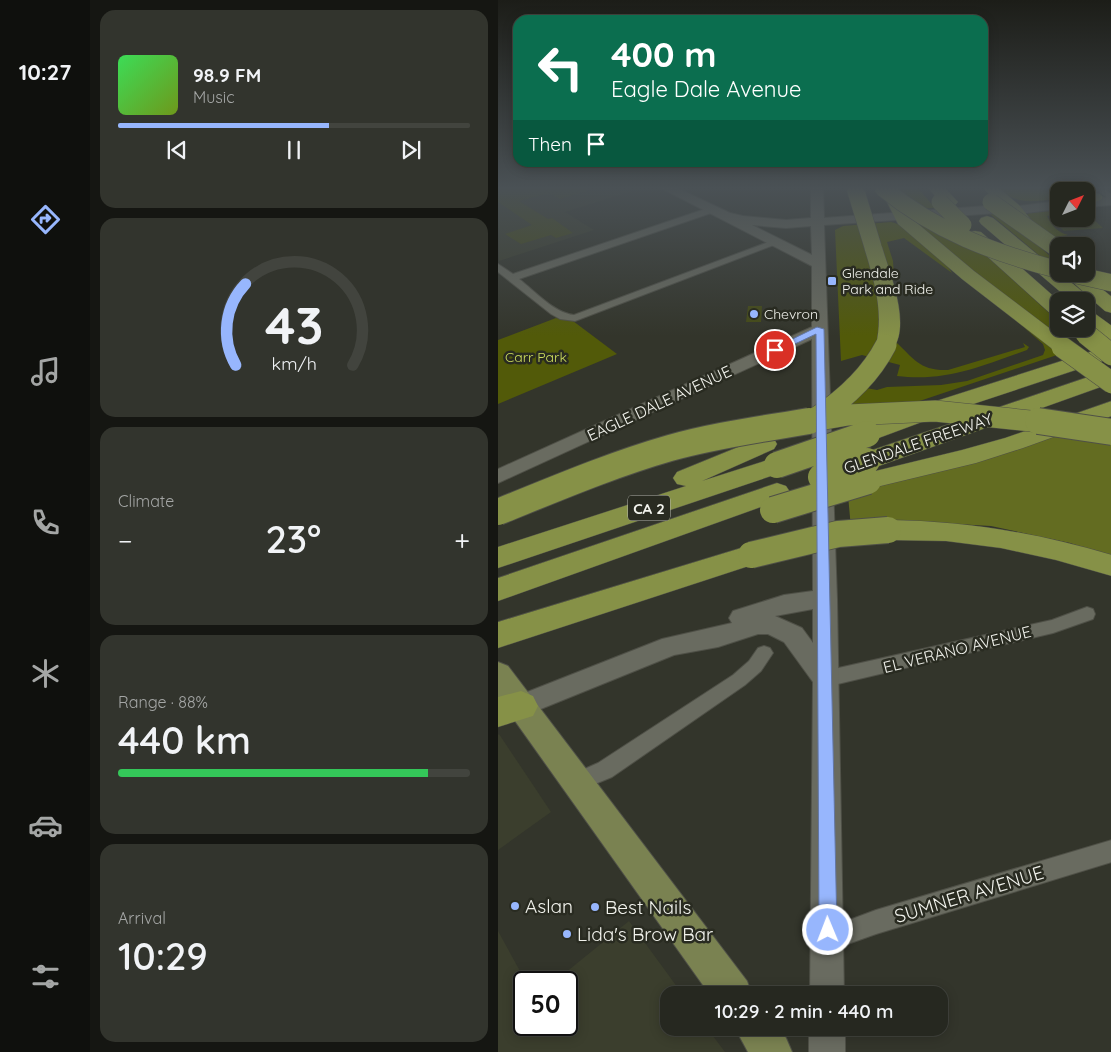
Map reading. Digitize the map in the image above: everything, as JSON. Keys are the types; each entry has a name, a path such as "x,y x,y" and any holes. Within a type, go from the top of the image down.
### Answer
{"highway":[{"path":"771,455 814,419 849,394 875,366 886,345 890,333 890,310 870,237"},
{"path":"923,237 968,275 1112,383"},
{"path":"960,237 988,248 1050,267"},
{"path":"988,237 1050,302"},
{"path":"990,237 1050,292"},
{"path":"992,237 1057,292"},
{"path":"994,237 1070,292"},
{"path":"1035,237 1050,245"},
{"path":"1038,237 1050,251"},
{"path":"1095,276 1112,288"},
{"path":"1095,279 1112,283"},
{"path":"1082,282 1112,307"},
{"path":"1097,329 1112,355"},
{"name":"GLENDALE FREEWAY","path":"509,549 771,455 867,434 938,408 1112,351"},
{"name":"GLENDALE FREEWAY","path":"868,471 1112,375"},
{"path":"868,471 967,457 1014,443 1112,408"},
{"path":"498,512 603,470 671,448 730,434 848,415 892,412 944,412 1044,422 1112,432"},
{"name":"CA 2","path":"498,590 660,533 714,527 775,501 868,471"},
{"path":"498,635 751,555 838,534 888,530 970,533 1051,547 1112,566"}],"main road":[{"path":"763,237 818,264"},
{"path":"818,237 825,599 827,986"},
{"name":"EAGLE DALE AVENUE","path":"498,477 820,329"},
{"path":"509,709 730,622 784,604 825,599"},
{"path":"671,646 718,637 758,625 770,624 793,635 825,679"},
{"path":"498,674 509,709 578,782 726,986"},
{"path":"761,1036 772,1052"},
{"path":"827,1036 827,1052"}],"street":[{"path":"512,278 632,237"},
{"path":"498,267 556,312 564,317 575,318 774,243"},
{"name":"EL VERANO AVENUE","path":"825,679 1053,626 1087,614"},
{"path":"578,782 605,770 739,680 755,666 764,653"},
{"name":"SUMNER AVENUE","path":"828,939 876,922 1112,851"}],"shaded area":[{"path":"499,237 572,237 499,261"},
{"path":"498,735 551,812 498,850"},
{"path":"629,921 676,986 660,986 660,1036 713,1036 725,1052 498,1052 498,931 520,971 513,971 513,1036 578,1036 578,971 568,971"}],"green space":[{"path":"835,237 919,237 941,258 952,273 904,238 887,242 893,261 894,277 889,278 895,341 918,363 938,370 948,370 1025,347 1023,343 1029,347 1027,350 995,362 948,375 932,377 897,376 900,365 862,355 841,361"},
{"path":"931,237 966,237 1050,314 1050,332 982,282"},
{"path":"1017,237 1030,237 1050,256 1050,264"},
{"path":"1005,311 1063,353 845,426 848,381 846,379 850,378 866,388 877,390 887,387 941,385 967,381 1043,355 1045,350 1043,344"},
{"name":"Carr Park","path":"556,318 573,321 617,354 498,404 498,340"},
{"path":"1060,430 1111,439 1111,557 1070,543 991,526 922,522 851,528 848,495"}],"building":[{"path":"510,237 544,237 521,244"},
{"name":"Chevron","path":"748,306 762,306 761,322 746,322"}],"place":[{"name":"Glendale Park and Ride","path":"832,281"},
{"name":"Chevron","path":"754,314"},
{"name":"Aslan","path":"515,906"},
{"name":"Best Nails","path":"595,907"},
{"name":"Lida's Brow Bar","path":"567,934"}],"route":[{"path":"775,350 820,329 828,930"}]}
